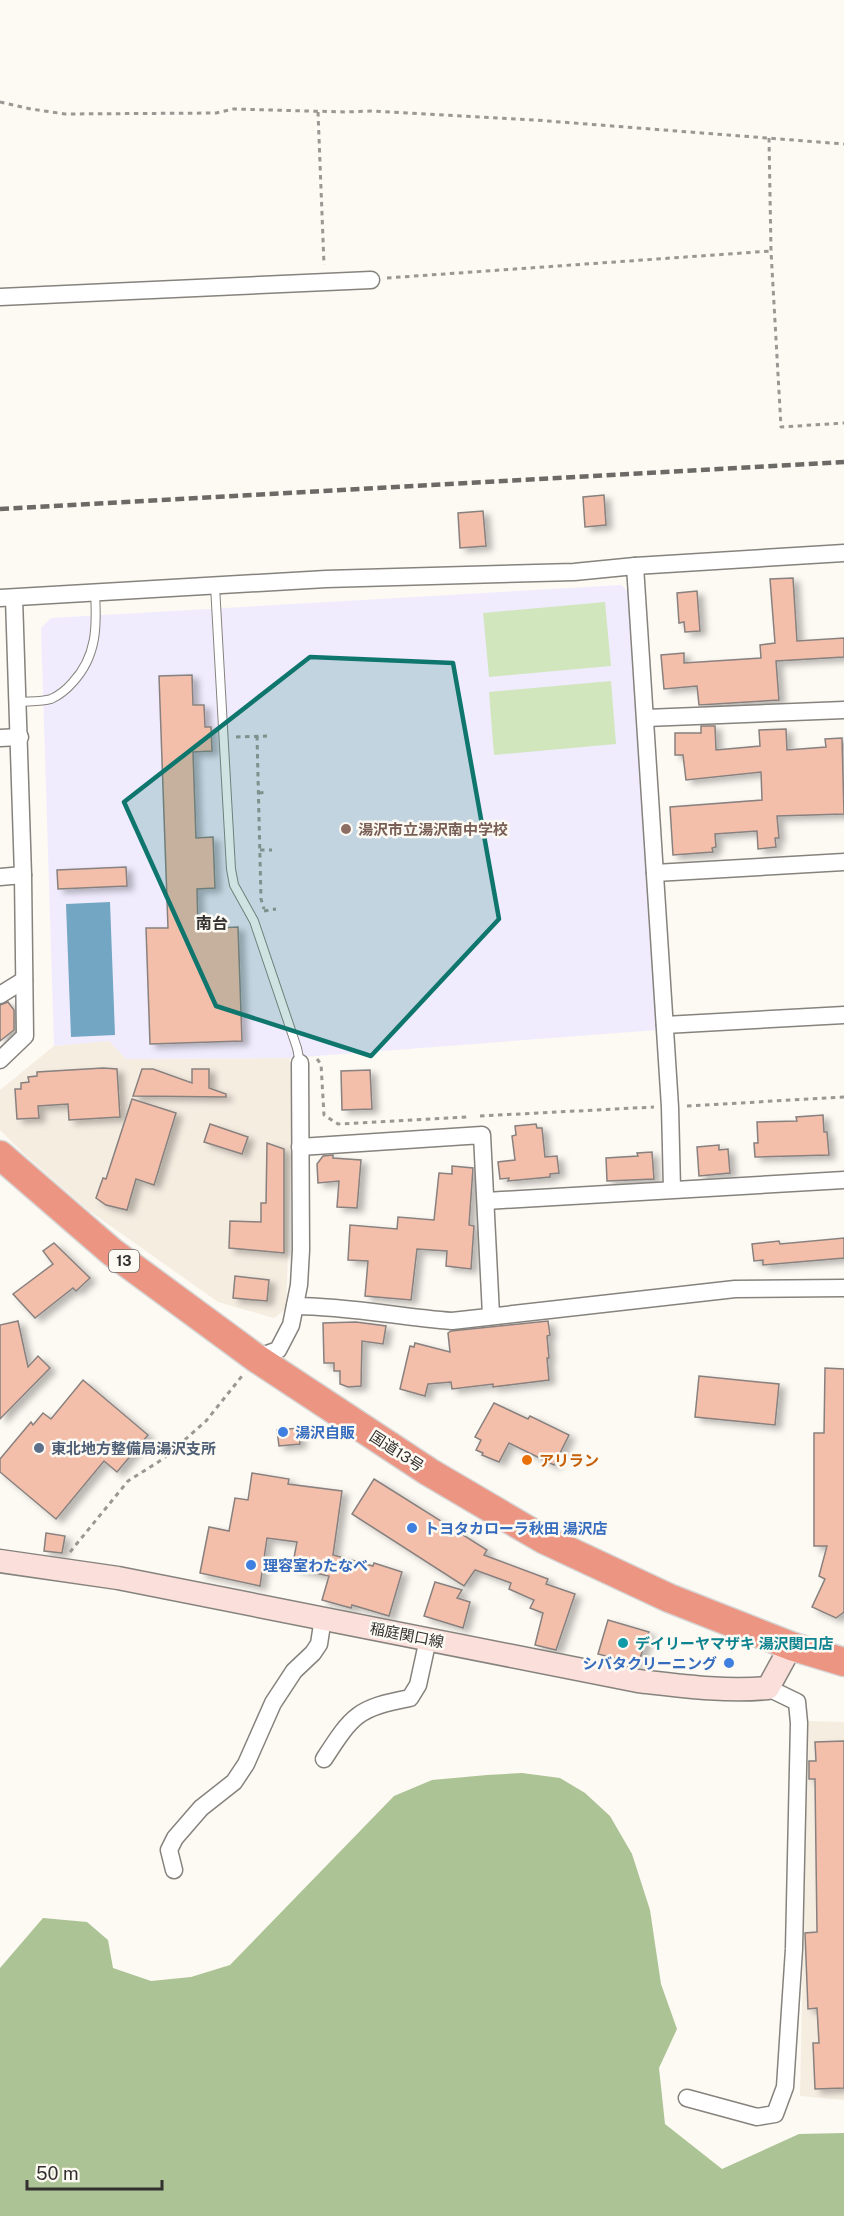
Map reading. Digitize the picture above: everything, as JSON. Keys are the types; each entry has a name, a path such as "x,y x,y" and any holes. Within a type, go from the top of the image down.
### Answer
{"highway":[{"name":"国道13号","path":"0,1155 112,1252 256,1358 429,1472 543,1539 669,1598 791,1646 844,1662"}],"main road":[{"name":"稲庭関口線","path":"0,1561 58,1568 638,1681 697,1688 751,1690 768,1688"},
{"path":"768,1688 791,1646"}],"street":[{"path":"0,297 371,280"},
{"path":"0,1060 25,1036 20,737 7,598 326,579 574,572 844,553"},
{"path":"635,566 670,1107 672,1190"},
{"path":"646,718 844,710"},
{"path":"0,738 20,737"},
{"path":"655,873 844,862"},
{"path":"0,877 23,875"},
{"path":"0,995 24,980"},
{"path":"665,1025 844,1016"},
{"path":"256,1358 278,1350 291,1325 299,1284 300,1147 307,1059"},
{"path":"300,1147 482,1135 490,1315"},
{"path":"486,1201 844,1180"},
{"path":"295,1306 321,1306 452,1321 735,1289 844,1288"},
{"path":"174,1870 169,1850 175,1838 201,1808 234,1782 246,1764 273,1703 294,1671 319,1644 323,1618"},
{"path":"324,1759 351,1720 380,1704 410,1698 418,1685 428,1639"},
{"path":"687,2098 757,2118 775,2114 785,2087 794,1950 799,1723 796,1702 768,1688"}],"lane":[{"path":"216,586 231,869 234,885 254,921 297,1048 307,1059"},
{"path":"18,702 49,699 60,694 80,675 90,656 95,639 97,624 95,593"}],"path":[{"path":"0,102 30,110 65,114 216,113 233,109 371,111 844,144"},
{"path":"318,111 325,281"},
{"path":"769,138 771,251 781,427 844,423"},
{"path":"371,280 771,251"},
{"path":"257,736 261,899 265,916"},
{"path":"224,738 267,736"},
{"path":"258,793 268,792"},
{"path":"260,850 272,850"},
{"path":"264,910 276,909"},
{"path":"307,1059 321,1064 324,1115 338,1124 469,1117"},
{"path":"480,1116 844,1096"},
{"path":"58,1568 128,1481 163,1459 206,1421 256,1358"}],"highlighted area":[{"path":"310,657 453,663 499,919 371,1056 216,1006 124,802"}],"shaded area":[{"name":"湯沢市立湯沢南中学校","path":"621,585 631,594 657,1030 290,1058 126,1059 109,1041 54,1046 41,628 51,618"},
{"path":"109,1040 126,1059 290,1058 292,1130 286,1309 274,1318 218,1302 88,1210 0,1130 0,1090 54,1046"},
{"path":"808,1721 844,1722 844,2100 800,2096"}],"green space":[{"path":"605,602 611,666 489,677 483,613"},
{"path":"611,681 616,744 494,755 489,692"},
{"path":"522,1773 560,1778 585,1793 610,1816 632,1854 650,1910 661,1984 677,2029 659,2068 665,2124 722,2169 799,2134 844,2133 844,2216 0,2216 0,1968 43,1918 87,1922 108,1940 113,1968 151,1981 191,1977 230,1965 394,1796 432,1780"}],"water":[{"path":"110,902 115,1035 71,1037 66,904"}],"building":[{"path":"604,495 606,525 585,527 583,497"},
{"path":"483,511 486,546 460,548 458,513"},
{"path":"793,578 797,641 844,638 844,657 776,661 779,700 699,705 697,686 664,689 661,655 684,653 684,663 761,658 760,645 775,643 770,579"},
{"path":"697,591 700,631 685,632 684,622 679,623 677,593"},
{"path":"192,675 193,705 204,705 205,727 211,727 212,751 193,752 196,838 213,837 215,888 197,889 198,929 238,927 242,1041 150,1044 146,928 168,928 159,676"},
{"path":"701,726 715,726 716,750 760,746 759,730 786,729 787,750 826,747 825,739 842,738 844,814 777,816 779,838 775,838 776,847 758,849 757,831 715,834 716,847 712,848 713,852 673,855 670,807 762,800 761,772 686,780 683,755 675,755 675,733 701,733"},
{"path":"126,867 127,886 58,889 57,870"},
{"path":"8,1002 14,1010 14,1030 0,1041 0,1005"},
{"path":"117,1069 120,1117 69,1120 68,1104 38,1106 39,1118 17,1119 15,1089 21,1089 21,1083 29,1082 28,1077 37,1076 37,1072"},
{"path":"142,1069 153,1069 192,1083 192,1069 209,1069 209,1088 226,1094 226,1097 133,1096"},
{"path":"370,1070 372,1109 342,1110 341,1071"},
{"path":"132,1099 176,1113 154,1185 136,1179 127,1210 106,1205 96,1198 103,1178 106,1179"},
{"path":"823,1115 829,1155 755,1157 754,1143 758,1143 757,1122 797,1121 796,1117"},
{"path":"210,1124 248,1137 242,1154 204,1142"},
{"path":"536,1124 537,1128 542,1128 545,1157 557,1156 559,1173 550,1174 550,1177 508,1181 509,1178 500,1179 498,1162 515,1160 512,1136 516,1135 515,1126"},
{"path":"267,1143 284,1149 284,1253 229,1248 230,1221 261,1222 261,1203 266,1203"},
{"path":"719,1145 719,1150 728,1149 730,1173 699,1176 697,1147"},
{"path":"652,1152 654,1179 607,1181 606,1158 638,1156 637,1153"},
{"path":"333,1155 333,1158 361,1160 357,1208 337,1207 339,1181 318,1183 317,1164 323,1156"},
{"path":"452,1166 473,1168 469,1225 474,1226 471,1269 446,1266 447,1251 417,1249 411,1300 365,1296 368,1261 348,1260 350,1225 397,1229 398,1217 434,1220 439,1173 452,1174"},
{"path":"844,1238 844,1258 763,1265 763,1260 754,1261 752,1244 779,1241 780,1244"},
{"path":"54,1243 90,1278 76,1291 73,1288 35,1318 13,1294 53,1264 43,1251"},
{"path":"235,1276 269,1280 267,1301 233,1298"},
{"path":"18,1321 28,1367 38,1356 50,1368 0,1419 0,1325"},
{"path":"548,1321 549,1380 452,1389 451,1382 428,1384 425,1396 400,1389 410,1346 414,1347 415,1343 450,1352 448,1333 451,1331"},
{"path":"356,1322 386,1326 383,1344 362,1341 361,1386 348,1387 340,1384 340,1371 334,1371 334,1363 324,1363 323,1323"},
{"path":"825,1368 844,1369 844,1612 836,1618 812,1607 825,1579 819,1576 827,1546 814,1546 814,1433 824,1433"},
{"path":"699,1376 779,1384 775,1425 695,1417"},
{"name":"東北地方整備局湯沢支所","path":"83,1380 148,1435 117,1472 104,1461 56,1519 0,1472 0,1459 31,1422 33,1425 43,1413 51,1419"},
{"path":"494,1403 528,1419 530,1416 569,1435 554,1465 509,1443 499,1462 476,1450 481,1440 475,1437"},
{"path":"299,1428 300,1444 279,1446 277,1430"},
{"path":"252,1473 289,1479 288,1484 342,1491 333,1555 373,1566 374,1563 402,1572 389,1616 352,1605 351,1608 322,1600 329,1576 292,1568 297,1542 267,1538 260,1586 200,1573 209,1527 229,1531 235,1498 248,1500"},
{"path":"374,1479 487,1550 484,1555 548,1579 546,1584 575,1594 556,1650 535,1645 543,1613 530,1608 534,1600 509,1589 511,1583 475,1570 464,1586 352,1514"},
{"path":"46,1533 65,1536 62,1553 44,1551"},
{"path":"435,1582 462,1590 457,1598 470,1602 463,1628 424,1616"},
{"name":"デイリーヤマザキ 湯沢関口店","path":"608,1620 649,1632 638,1664 598,1654"},
{"path":"844,1741 844,2088 815,2089 813,2043 819,2043 817,2008 808,2009 805,1933 817,1932 815,1779 809,1779 809,1761 816,1761 815,1742"}],"railway":[{"path":"0,509 844,462"}],"place":[{"name":"湯沢市立湯沢南中学校","path":"346,829"},
{"name":"湯沢自販","path":"283,1432"},
{"name":"東北地方整備局湯沢支所","path":"39,1448"},
{"name":"アリラン","path":"527,1460"},
{"name":"トヨタカローラ秋田 湯沢店","path":"412,1528"},
{"name":"理容室わたなべ","path":"251,1565"},
{"name":"デイリーヤマザキ 湯沢関口店","path":"623,1643"},
{"name":"シバタクリーニング","path":"729,1663"}],"district":[{"name":"南台","path":"212,923"}]}
